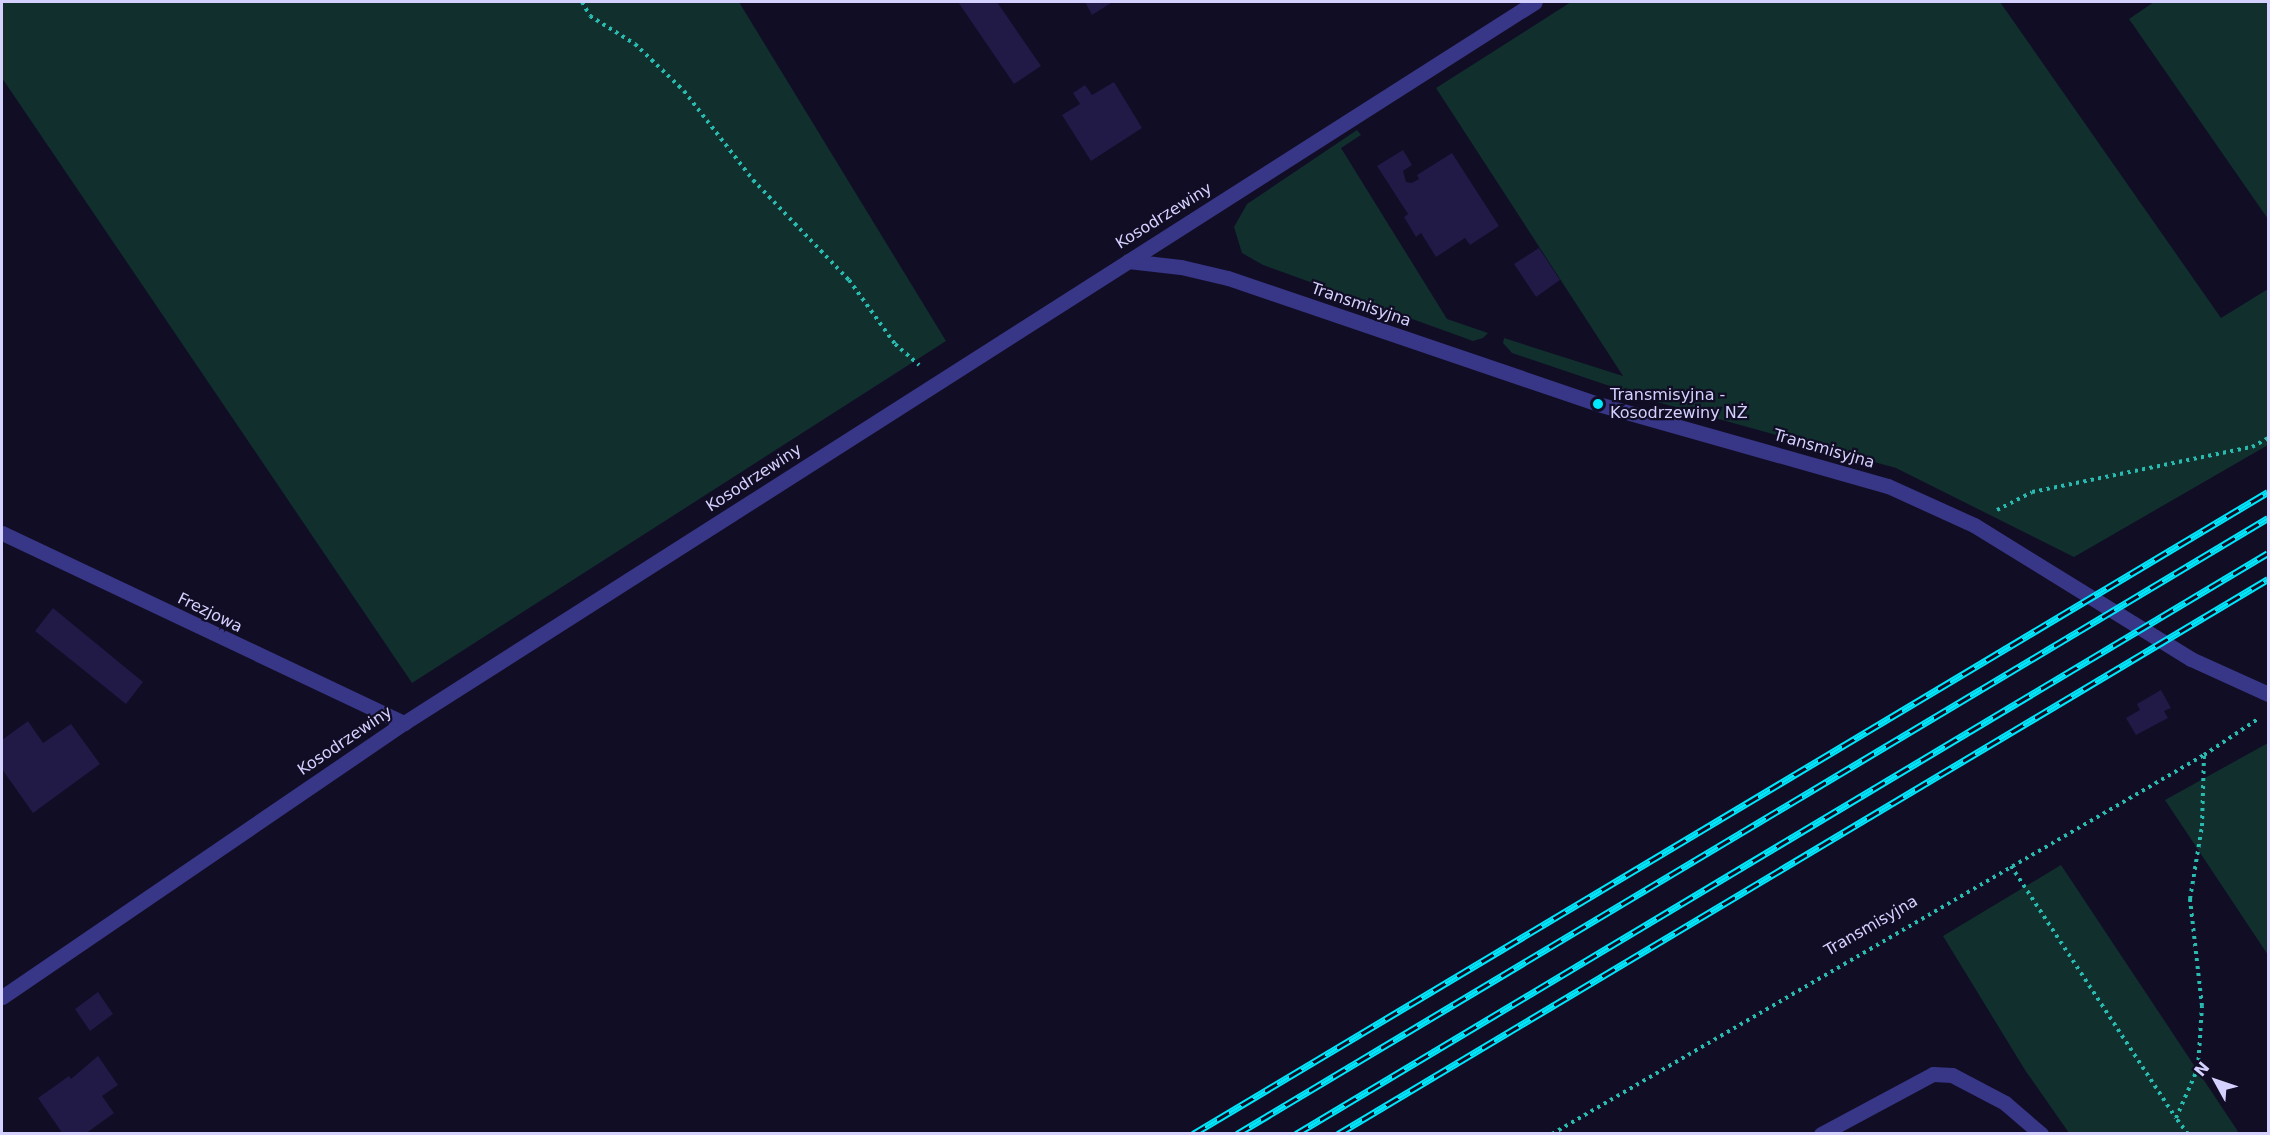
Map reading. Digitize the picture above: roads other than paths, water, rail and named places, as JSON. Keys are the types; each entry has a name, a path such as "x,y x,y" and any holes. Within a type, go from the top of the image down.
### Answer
{"street":[{"name":"Kosodrzewiny","path":"2,997 404,723 1535,2"},
{"name":"Transmisyjna","path":"1128,261 1181,267 1228,279 1598,404 1888,486 1974,525 2191,659 2268,694"},
{"name":"Frezjowa","path":"2,533 404,723"},
{"path":"1821,1134 1933,1074 1952,1075 2005,1103 2041,1134"}],"railway":[{"path":"1193,1134 2268,492"},
{"path":"1237,1134 2268,518"},
{"path":"1296,1134 2268,553"},
{"path":"1338,1134 2268,579"}],"place":[{"name":"Transmisyjna - Kosodrzewiny NŻ","path":"1598,404"}]}
